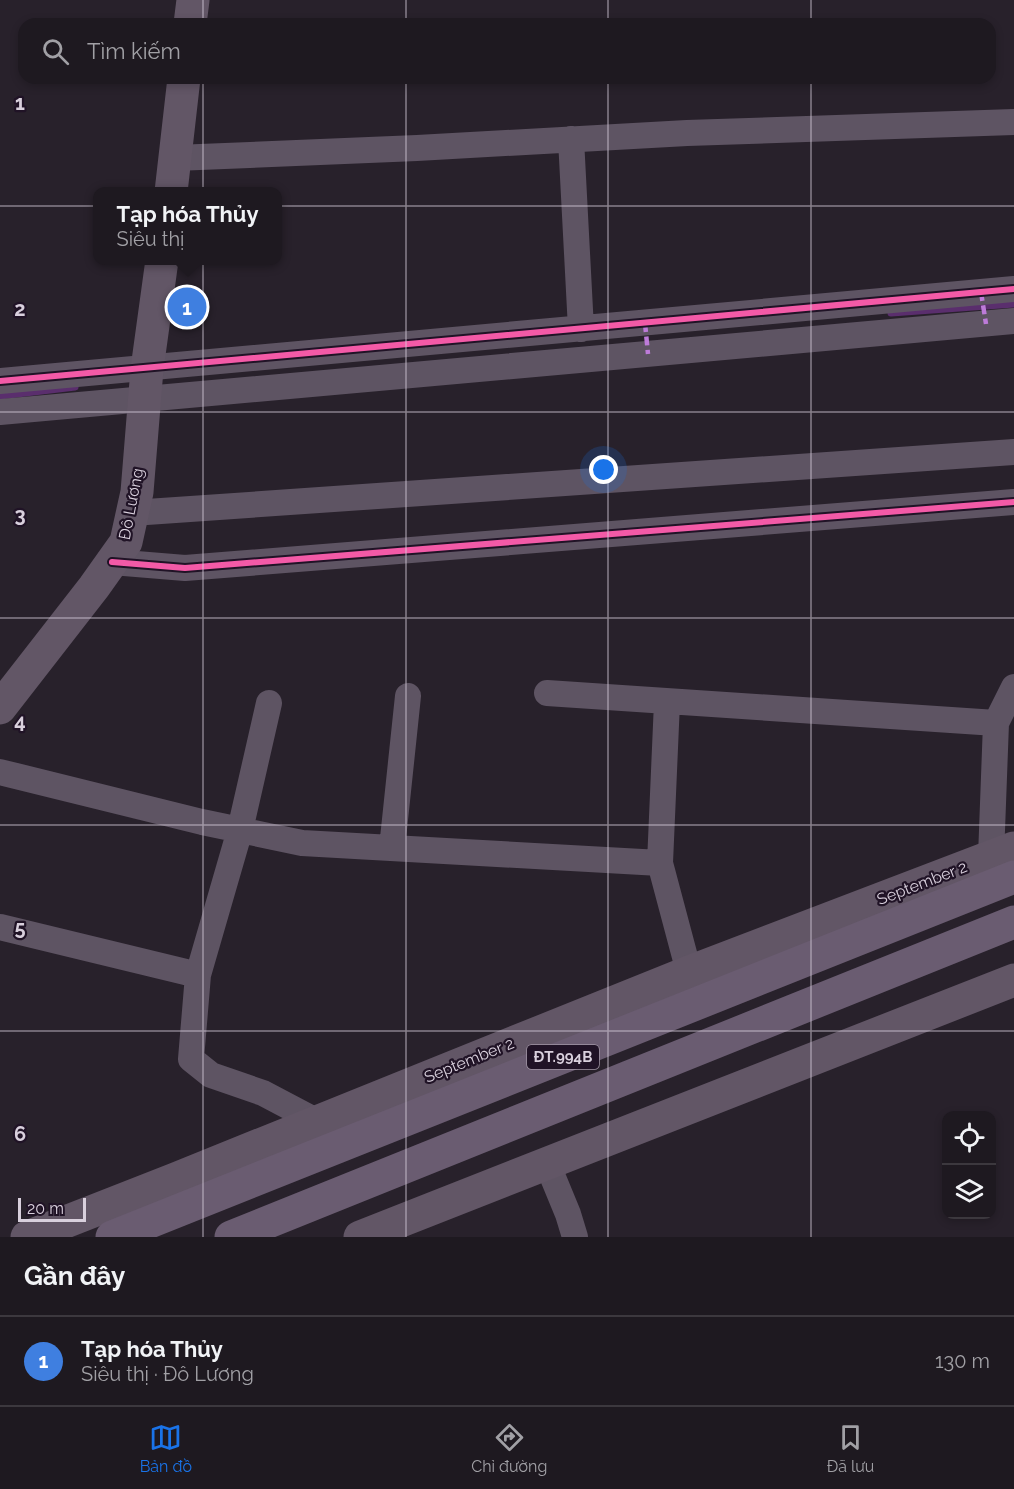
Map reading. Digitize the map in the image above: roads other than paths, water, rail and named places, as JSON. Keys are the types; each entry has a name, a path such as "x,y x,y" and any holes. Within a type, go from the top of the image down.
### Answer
{"main road":[{"path":"191,18 193,0"},
{"path":"172,187 183,84"},
{"name":"Đô Lương","path":"0,708 126,542 137,492 146,384 161,265"},
{"name":"September 2","path":"27,1237 689,972 1006,861"},
{"name":"September 2","path":"112,1237 1006,861"},
{"name":"ĐT.994B","path":"231,1237 1014,922"},
{"path":"360,1237 1014,980"}],"street":[{"path":"175,158 699,132 1014,122"},
{"path":"571,139 581,329"},
{"path":"0,412 146,384 581,329 1014,289"},
{"path":"0,381 146,384 1014,321"},
{"path":"132,513 1014,452"},
{"path":"112,562 185,568 1014,502"},
{"path":"1006,861 996,723 1014,687"},
{"path":"547,693 996,723"},
{"path":"392,848 408,696"},
{"path":"667,702 660,863 689,972"},
{"path":"269,703 240,830 198,975 190,1059 211,1075 263,1093 318,1122"},
{"path":"0,772 302,843 660,863"},
{"path":"0,927 198,975"},
{"path":"548,1163 575,1237"}],"waterway":[{"path":"891,313 1014,304"},
{"path":"0,396 75,387"}],"place":[{"name":"Tạp hóa Thủy","path":"187,307"}]}
